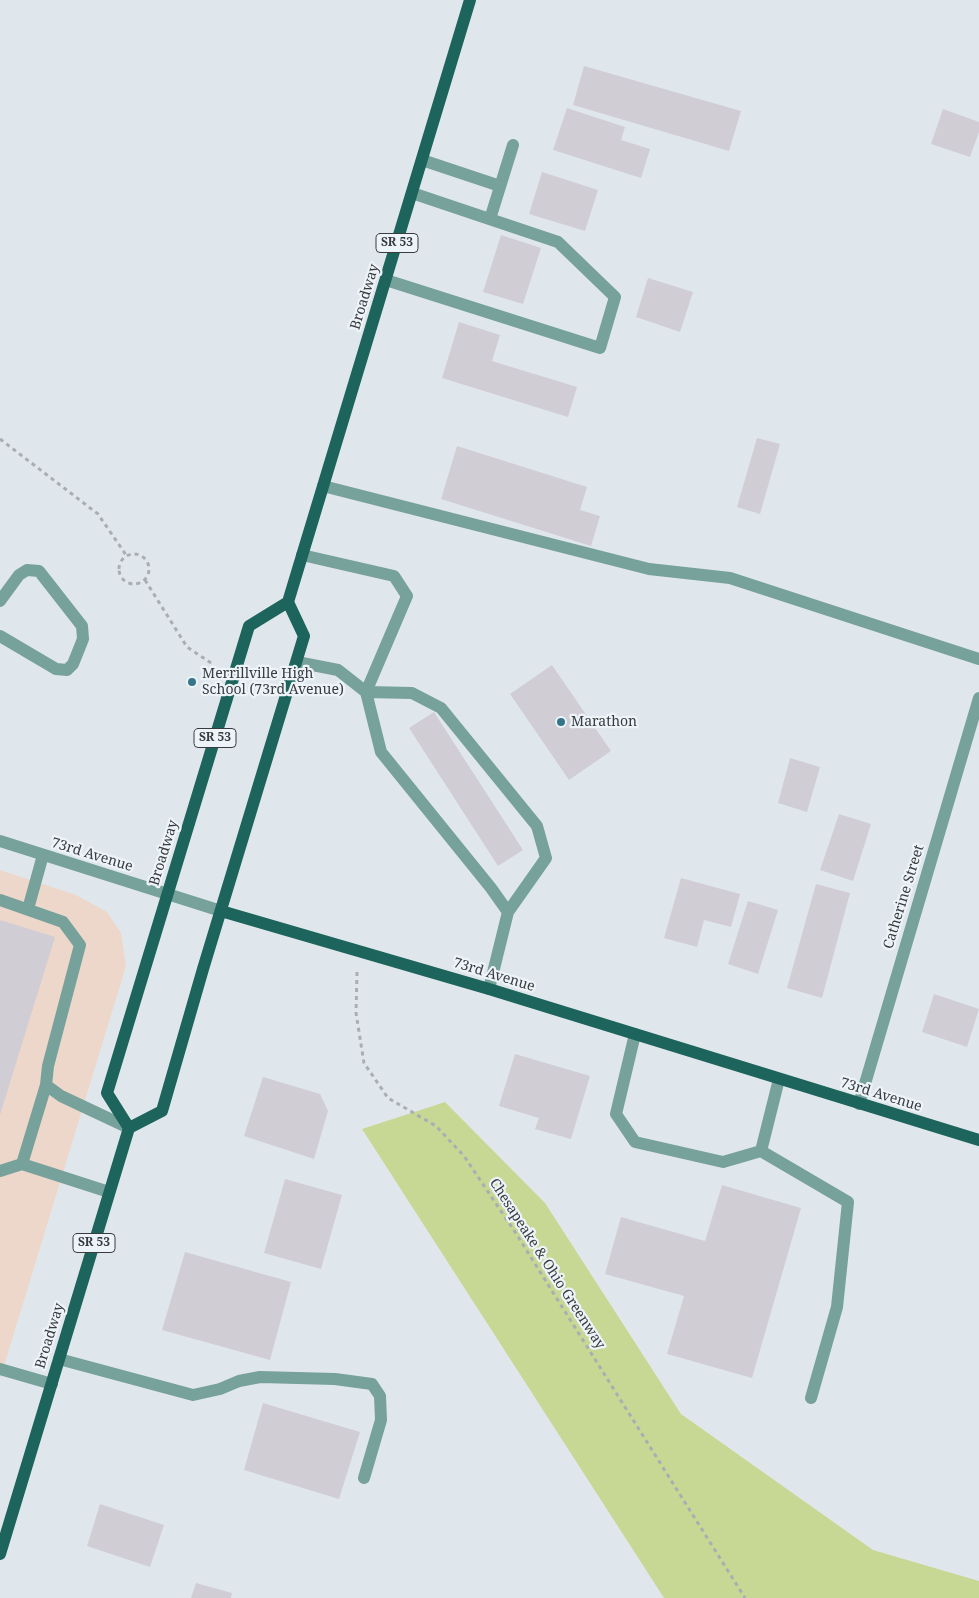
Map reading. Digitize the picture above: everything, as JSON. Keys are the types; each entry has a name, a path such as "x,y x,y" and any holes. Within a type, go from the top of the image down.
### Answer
{"main road":[{"name":"Broadway","path":"0,1554 130,1128 107,1093 167,894 249,626 288,602 470,0"},
{"path":"130,1128 162,1111 203,969 297,662 304,636 288,602"},
{"name":"73rd Avenue","path":"221,911 489,989 979,1140"}],"street":[{"path":"490,219 513,145"},
{"path":"422,160 500,186"},
{"path":"386,280 600,348 615,297 558,242 412,194"},
{"path":"323,486 649,569 730,578 979,659"},
{"path":"302,555 394,576 408,596 366,692 381,752 491,888 508,912"},
{"path":"0,601 19,575 27,570 39,571 82,626 82,639 72,664 67,670 56,669 0,636"},
{"path":"297,662 338,670 366,692 412,693 441,708 537,826 546,858 508,912 489,989"},
{"name":"Catherine Street","path":"858,1104 979,698"},
{"name":"73rd Avenue","path":"0,841 221,911"},
{"path":"28,909 43,856"},
{"path":"0,900 63,922 80,945 48,1066 46,1085 22,1164"},
{"path":"635,1034 616,1114 635,1142 724,1162 761,1151 848,1202 837,1307 811,1398"},
{"path":"761,1151 779,1079"},
{"path":"46,1085 61,1096 130,1128"},
{"path":"0,1171 22,1164 109,1192"},
{"path":"59,1359 193,1395 220,1389 239,1381 260,1377 335,1379 372,1384 380,1396 381,1420 364,1478"},
{"path":"0,1369 52,1384"}],"path":[{"path":"0,439 98,514 126,555"},
{"path":"133,553 141,555 146,560 149,574 145,580 137,584 128,584 122,578 118,570 120,562 126,555 133,553"},
{"path":"145,580 187,647 233,677"},
{"name":"Chesapeake & Ohio Greenway","path":"358,951 356,1013 364,1063 388,1098 436,1126 464,1156 516,1232 745,1598"}],"shaded area":[{"path":"0,870 76,895 107,912 121,933 126,966 0,1379"}],"green space":[{"path":"445,1102 545,1203 681,1414 873,1550 979,1581 979,1598 664,1598 362,1129"}],"building":[{"path":"584,66 741,111 729,151 573,105"},
{"path":"567,108 625,127 621,140 650,149 641,178 553,150"},
{"path":"943,109 979,122 979,132 970,157 931,144"},
{"path":"542,172 598,190 585,231 529,214"},
{"path":"501,235 541,248 523,304 483,292"},
{"path":"648,278 693,292 680,332 636,317"},
{"path":"459,322 500,335 492,361 577,387 568,417 442,378"},
{"path":"757,438 780,444 760,514 737,507"},
{"path":"457,446 587,487 580,510 600,516 591,546 441,499"},
{"name":"Marathon","path":"552,665 611,751 569,780 510,694"},
{"path":"434,712 523,850 498,866 409,728"},
{"path":"790,758 820,767 807,812 778,803"},
{"path":"839,814 871,824 853,881 820,870"},
{"path":"681,878 740,894 731,927 704,920 697,947 664,938"},
{"path":"816,884 850,893 822,998 787,988"},
{"path":"748,901 778,910 758,974 728,964"},
{"path":"0,920 55,937 0,1115"},
{"path":"934,994 979,1009 967,1047 922,1032"},
{"path":"515,1054 590,1076 571,1139 535,1129 539,1118 499,1106"},
{"path":"263,1077 320,1094 328,1111 314,1159 244,1136"},
{"path":"285,1179 342,1195 321,1269 264,1253"},
{"path":"722,1185 801,1208 752,1378 667,1354 684,1296 605,1274 621,1217 705,1241"},
{"path":"185,1252 291,1282 270,1360 162,1330"},
{"path":"263,1403 360,1432 339,1499 244,1470"},
{"path":"100,1504 164,1525 150,1567 87,1546"},
{"path":"196,1583 232,1593 231,1598 191,1598"}],"place":[{"name":"Merrillville High School (73rd Avenue)","path":"192,682"},
{"name":"Marathon","path":"561,722"}]}
